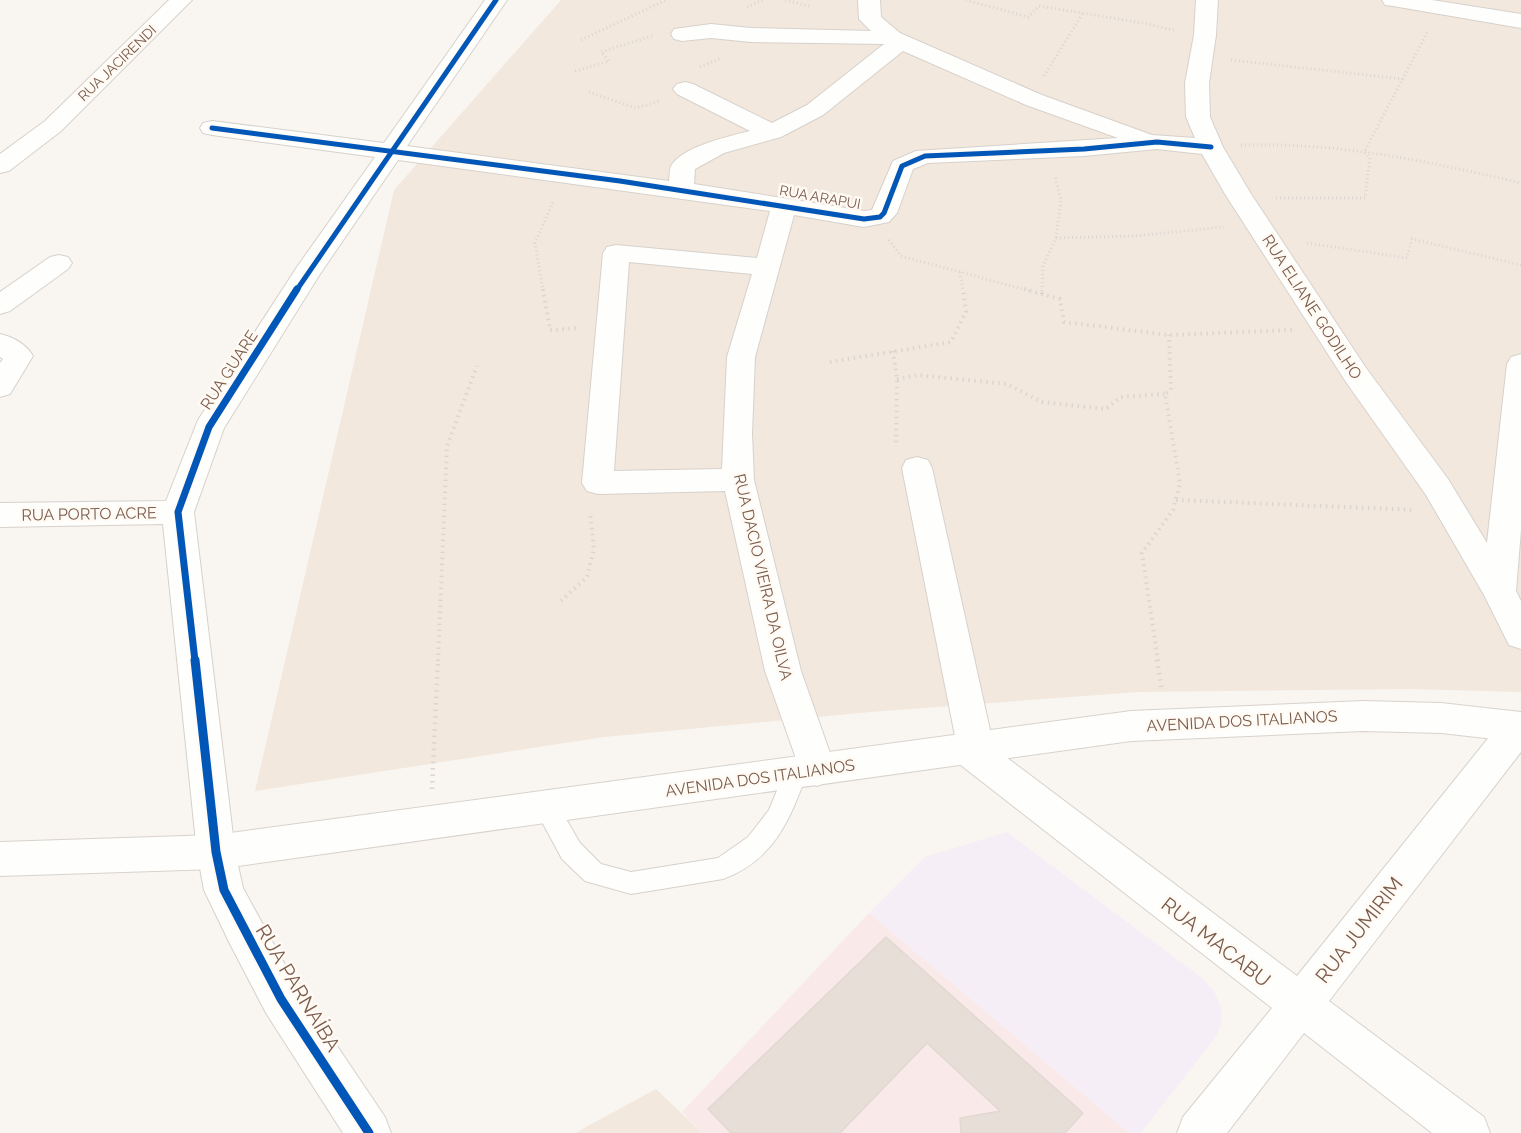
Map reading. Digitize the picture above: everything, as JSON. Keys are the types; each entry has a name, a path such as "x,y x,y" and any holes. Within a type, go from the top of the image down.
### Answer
{"street":[{"name":"RUA JACIRENDI","path":"0,166 53,126 181,0"},
{"name":"RUA GUARE","path":"216,852 178,512 209,427 308,273 496,0"},
{"path":"869,0 870,19 897,40 1020,95 1156,142"},
{"name":"RUA ELIANE GODILHO","path":"1207,0 1197,83 1198,117 1211,147 1241,199 1363,384 1437,487 1521,635"},
{"path":"1393,0 1521,21"},
{"path":"682,34 711,31 751,35 897,40"},
{"path":"681,188 683,166 715,148 772,132 815,110 897,40"},
{"path":"688,90 772,132"},
{"name":"RUA ARAPUI","path":"212,128 391,153 681,188 864,219 884,213 902,166 925,156 1049,151 1156,142 1211,147"},
{"name":"RUA DACIO VIEIRA DA OILVA","path":"784,205 741,357 737,434 738,480 806,772"},
{"path":"738,480 598,483 615,253 768,267"},
{"path":"0,304 59,263"},
{"path":"0,344 19,356 0,387"},
{"path":"1498,591 1521,364"},
{"path":"916,468 971,748"},
{"name":"RUA PORTO ACRE","path":"0,515 178,512"},
{"name":"AVENIDA DOS ITALIANOS","path":"0,859 216,852 1131,726 1362,716 1441,718 1520,727"},
{"name":"RUA JUMIRIM","path":"1199,1133 1520,727"},
{"name":"RUA MACABU","path":"971,748 1299,1006 1468,1133"},
{"name":"RUA PARNAÍBA","path":"216,852 224,890 281,999 369,1133"}],"lane":[{"path":"546,807 571,851 594,873 631,883 723,868 757,845 779,816 806,772"}],"path":[{"path":"581,39 666,0"},
{"path":"785,0 809,6"},
{"path":"966,0 1028,17 1039,6 1143,23 1203,47 1403,80"},
{"path":"990,7 996,0"},
{"path":"1364,152 1437,14 1446,7"},
{"path":"1020,95 1048,72 1083,13"},
{"path":"575,71 609,61 601,52 666,31 682,34"},
{"path":"688,90 670,80 742,49 751,35"},
{"path":"589,92 636,108 688,90"},
{"path":"1211,147 1276,142 1364,152 1420,160 1521,183"},
{"path":"1042,294 1043,266 1056,238 1061,201 1049,151"},
{"path":"1241,199 1365,198 1370,158 1364,152"},
{"path":"566,175 535,243 550,330 610,327"},
{"path":"873,218 901,256 1060,299 1064,322 1169,335 1326,328"},
{"path":"1056,238 1262,231 1407,258 1412,239 1521,265"},
{"path":"830,362 951,342 966,312 960,272"},
{"path":"897,379 918,375 1007,384 1042,402 1106,409 1121,397 1165,394 1171,390 1169,335"},
{"path":"893,351 897,379 896,450 916,468"},
{"path":"430,823 447,446 477,366"},
{"path":"1165,394 1179,483 1173,510 1142,553 1166,724"},
{"path":"561,601 587,577 594,549 588,492 598,483"},
{"path":"1176,500 1452,512"}],"shaded area":[{"path":"561,0 1521,0 1521,692 1411,689 1138,692 870,712 604,737 255,791 394,190"},
{"path":"1007,832 1201,977 1214,991 1221,1008 1221,1023 1217,1035 1141,1133 1129,1133 869,913 925,857"},
{"path":"869,913 1129,1133 702,1133 682,1112"},
{"path":"656,1089 702,1133 575,1133"}],"building":[{"path":"886,937 1083,1113 1065,1133 961,1133 960,1118 1000,1111 927,1043 840,1133 731,1133 708,1109"}],"cycle path":[{"path":"369,1133 281,999 224,890 216,852 178,512 209,427 307,273 496,0"},
{"path":"212,128 620,181 864,219 880,217 884,213 902,166 925,156 1084,149 1157,142 1211,147"}]}
